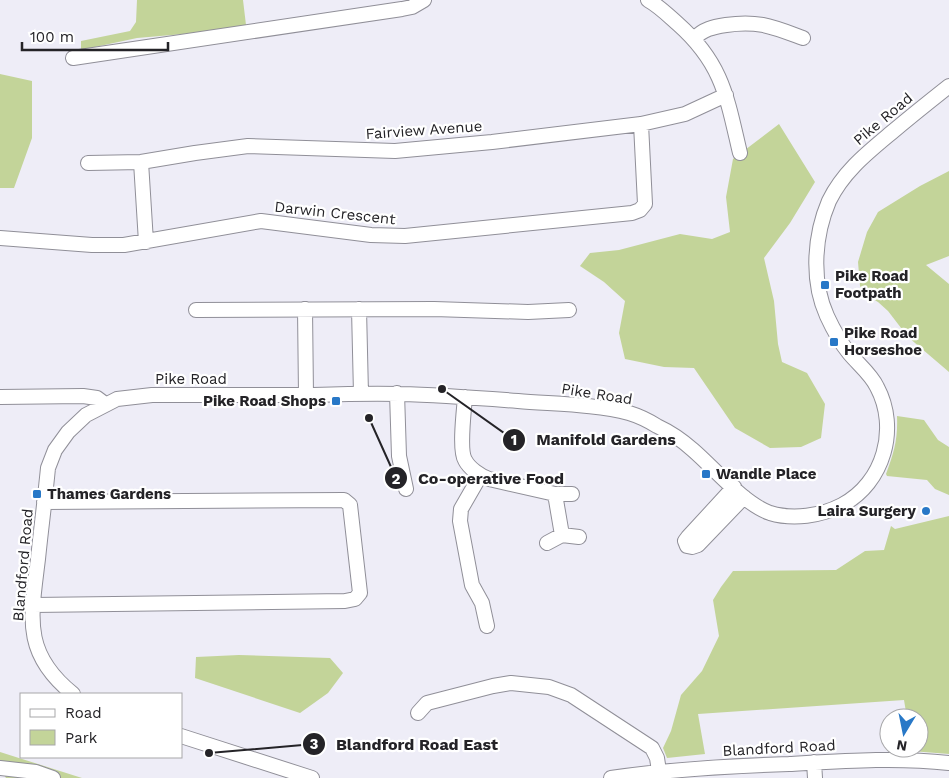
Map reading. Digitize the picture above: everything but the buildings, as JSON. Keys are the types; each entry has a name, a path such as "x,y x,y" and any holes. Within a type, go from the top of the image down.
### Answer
{"street":[{"path":"73,58 412,7 424,0"},
{"path":"648,0 694,39 710,61 720,78 726,95 740,154"},
{"path":"694,39 701,32 713,27 745,22 760,24 803,38"},
{"name":"Pike Road","path":"68,432 86,415 105,404 117,399 152,395 397,393 578,406 630,413 658,426 691,448 739,492 769,512 798,517 816,515 832,510 853,498 865,488 876,472 887,439 888,422 884,404 876,384 848,352 838,337 826,314 818,287 816,266 817,244 828,203 849,170 864,155 949,86"},
{"name":"Fairview Avenue","path":"88,163 141,162 195,152 248,146 395,151 641,124 685,114 726,95"},
{"name":"Darwin Crescent","path":"0,238 92,245 124,245 261,221 371,235 405,236 632,213 640,210 645,204 641,124"},
{"path":"141,162 146,242"},
{"path":"305,309 306,395"},
{"path":"359,309 361,394"},
{"path":"196,310 359,309 528,312 570,310"},
{"path":"397,393 399,456 406,489"},
{"path":"0,397 83,396 97,398 105,404"},
{"path":"465,397 462,451 464,460 480,476 555,494 572,494"},
{"name":"Blandford Road","path":"68,432 55,450 48,468 32,624 41,658 62,686 72,693"},
{"path":"480,476 460,509 460,521 472,585 482,603 487,626"},
{"path":"555,494 562,535"},
{"path":"33,605 345,601 355,599 360,593 350,505 344,500 44,502"},
{"path":"547,542 562,535 579,537"},
{"path":"418,713 428,703 493,686 511,683 549,687 572,694 652,748 657,758 658,771"},
{"path":"182,736 312,778"},
{"name":"Blandford Road","path":"611,778 639,776 658,771 814,762 872,760 949,763"},
{"path":"814,762 815,778"},
{"path":"0,768 36,772 53,778"}],"green space":[{"path":"137,0 243,0 246,25 195,33 137,38 81,50 81,41 130,31 136,22"},
{"path":"0,74 32,81 32,138 14,188 0,188"},
{"path":"779,124 815,182 790,223 764,258 774,301 778,344 782,362 807,373 825,404 821,438 801,447 770,448 735,428 694,368 664,367 625,359 619,333 625,301 604,282 580,266 590,253 619,250 680,234 712,239 730,232 726,197 733,159"},
{"path":"949,171 949,256 926,265 949,284 949,372 908,337 888,311 878,302 867,296 860,286 858,262 867,232 878,212 920,186"},
{"path":"897,416 924,420 938,440 949,447 949,495 935,489 927,480 887,476 896,439"},
{"path":"949,516 949,754 929,752 929,708 905,708 904,700 698,714 705,754 667,758 663,748 671,731 681,695 702,671 719,636 713,600 733,571 836,570 865,551 884,550 891,526 895,529"},
{"path":"239,655 330,658 343,673 328,693 300,713 195,678 196,657"},
{"path":"0,752 82,778 6,778 0,769"}],"place":[{"name":"Pike Road Footpath","path":"825,285"},
{"name":"Pike Road Horseshoe","path":"834,342"},
{"name":"Manifold Gardens","path":"442,389"},
{"name":"Pike Road Shops","path":"336,401"},
{"name":"Co-operative Food","path":"369,418"},
{"name":"Wandle Place","path":"706,474"},
{"name":"Thames Gardens","path":"37,494"},
{"name":"Laira Surgery","path":"926,511"},
{"name":"Blandford Road East","path":"209,753"}]}
